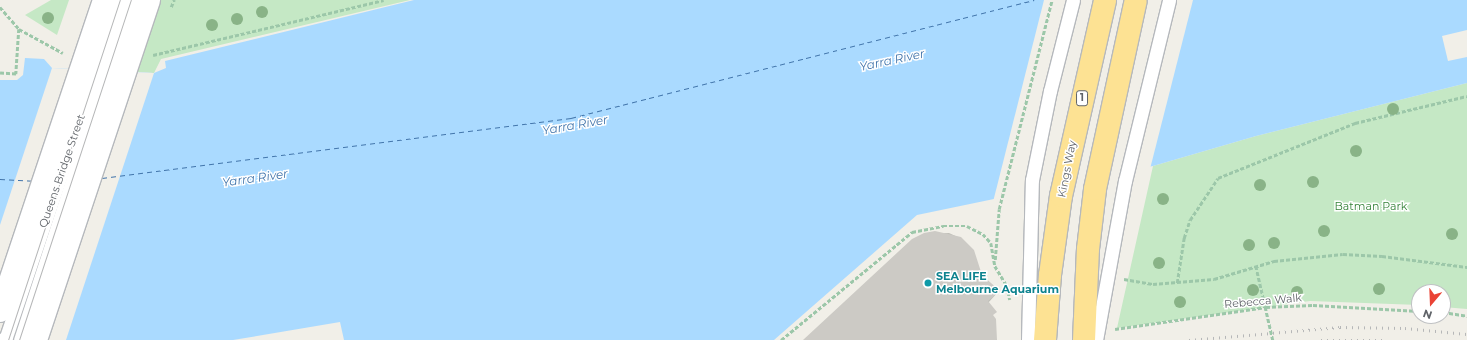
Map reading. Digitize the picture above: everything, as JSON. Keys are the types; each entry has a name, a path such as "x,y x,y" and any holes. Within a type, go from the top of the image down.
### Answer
{"highway":[{"name":"Kings Way","path":"1045,340 1050,275 1061,196 1105,0"},
{"path":"1088,337 1088,249 1095,189 1136,0"}],"street":[{"name":"Queens Bridge Street","path":"36,340 102,70 104,0"},
{"name":"Queens Bridge Street","path":"0,311 102,70 149,0"}],"lane":[{"name":"Queens Bridge Street","path":"20,340 102,70 120,0"},
{"name":"Queens Bridge Street","path":"2,340 6,337 102,70 131,0"},
{"path":"1028,340 1030,204 1035,161 1050,91 1073,0"},
{"path":"1088,337 1169,0"}],"path":[{"path":"151,56 384,0"},
{"path":"995,266 999,209 1052,0"},
{"path":"0,7 19,29 63,53"},
{"path":"0,73 16,74 19,29"},
{"path":"1177,283 1184,238 1190,220 1218,178 1355,123 1467,96"},
{"path":"780,340 912,232 943,226 967,226 983,234 991,243 995,266 1007,286 1011,308"},
{"path":"1121,279 1153,284 1214,279 1274,261 1343,254 1382,256 1467,267"},
{"path":"1256,266 1273,340"},
{"name":"Rebecca Walk","path":"1109,330 1266,307 1312,305 1411,311"},
{"path":"1451,313 1467,316"}],"green space":[{"path":"51,0 69,0 57,35 25,15"},
{"path":"161,0 410,0 161,59 154,73 136,72"},
{"name":"Batman Park","path":"1467,83 1467,309 1451,308 1451,284 1411,284 1411,305 1310,301 1117,328 1153,166 1256,136"}],"water":[{"name":"Yarra River","path":"414,0 1467,0 1467,83 1256,136 1153,166 917,215 774,340 344,340 340,322 233,340 0,340 0,80 17,80 23,75 25,58 44,59 52,68 154,73 166,68 165,61"}],"pier":[{"path":"1044,0 1193,0 1150,169 993,202"},
{"path":"1467,30 1467,57 1448,61 1442,36"},
{"path":"52,68 154,73 66,340 0,340 0,225"}],"building":[{"name":"SEA LIFE Melbourne Aquarium","path":"935,231 961,237 974,250 982,275 1000,291 988,301 997,312 993,315 996,319 997,340 803,340 912,239 924,233"}],"ferry route":[{"path":"102,178 571,118 1034,0"},
{"path":"0,179 33,181"}],"tram line":[{"path":"8,340 120,0"},
{"path":"19,340 131,0"}],"railway":[{"path":"1189,340 1340,327 1405,328 1467,334"},
{"path":"1321,340 1382,340"}],"place":[{"name":"SEA LIFE Melbourne Aquarium","path":"928,283"}]}
